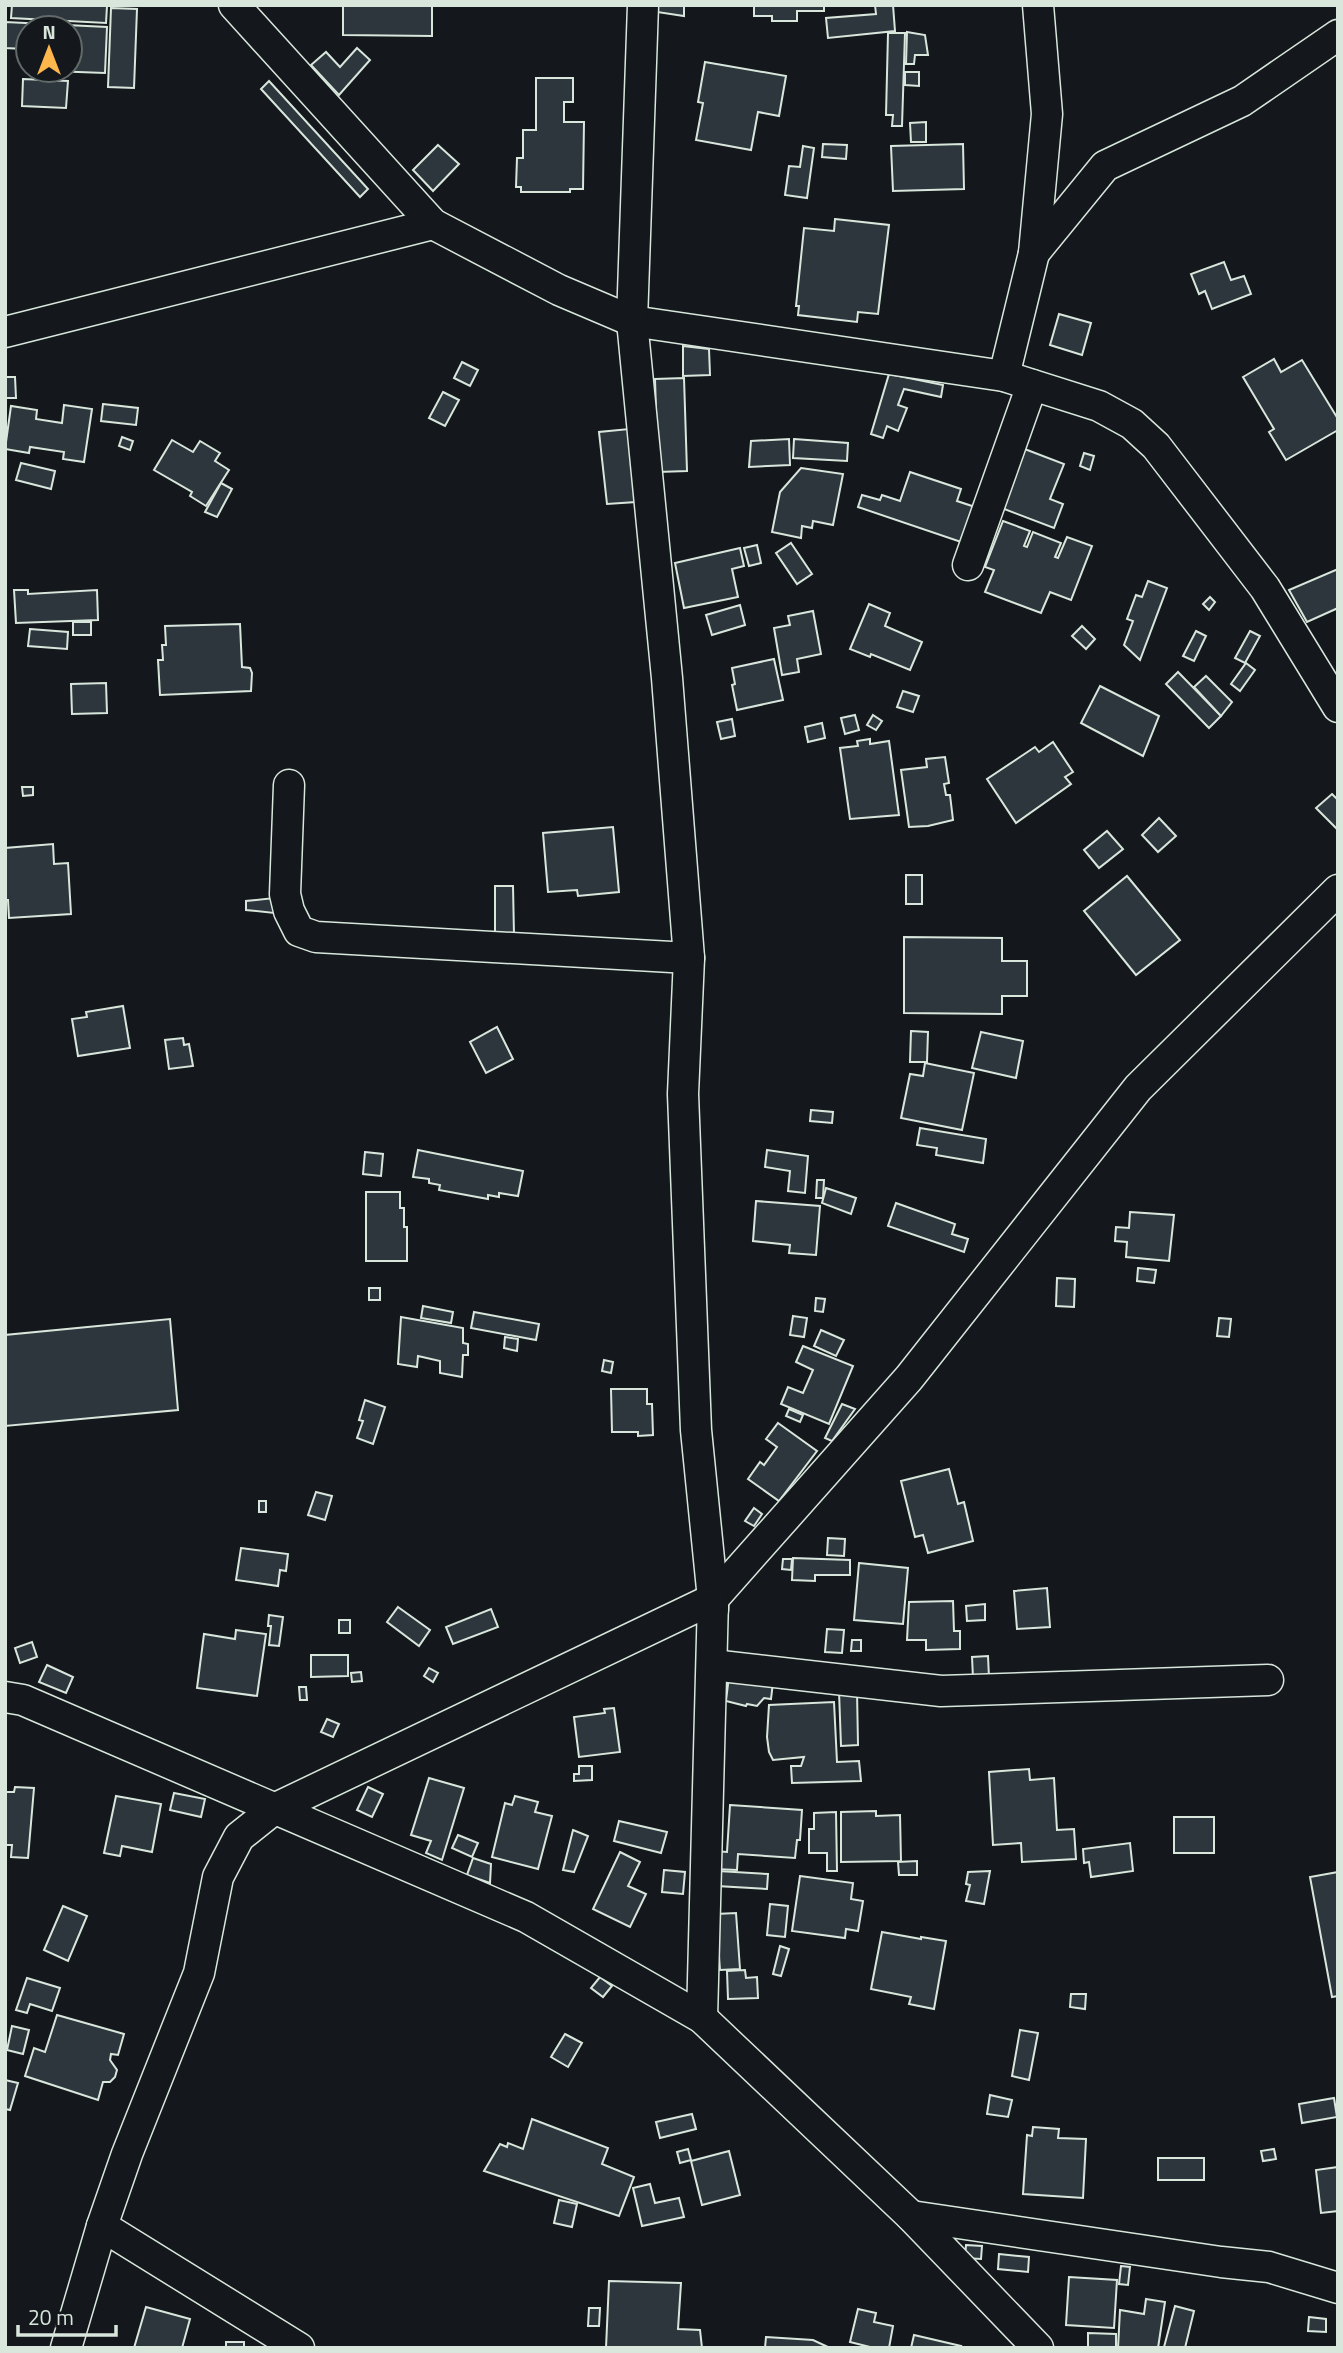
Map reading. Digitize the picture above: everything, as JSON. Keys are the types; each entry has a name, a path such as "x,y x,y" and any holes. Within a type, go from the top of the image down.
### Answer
{"street":[{"path":"234,5 433,224 559,290 632,321 1004,376 1099,406 1132,424 1156,446 1265,588 1338,707"},
{"path":"643,5 632,321 667,678 688,958 683,1094 696,1430 713,1599 705,2020"},
{"path":"1004,376 1034,253 1047,114 1038,5"},
{"path":"1034,253 1105,166 1242,101 1338,35"},
{"path":"5,332 433,224"},
{"path":"968,565 1032,385"},
{"path":"289,785 285,894 289,911 299,932 316,937 688,958"},
{"path":"66,2348 127,2154 198,1973 218,1877 239,1838 274,1809 713,1599 909,1378 1138,1088 1338,890"},
{"path":"705,2020 713,1599"},
{"path":"712,1665 941,1692 1268,1680"},
{"path":"5,1697 23,1700 526,1917 705,2020 911,2216 1038,2348"},
{"path":"911,2216 1269,2267 1338,2288"},
{"path":"102,2227 299,2348"}],"building":[{"path":"12,5 107,6 106,23 84,22 84,14 14,14 14,18 11,18"},
{"path":"343,5 432,5 432,36 343,35"},
{"path":"657,5 684,5 684,16 657,12"},
{"path":"754,5 824,5 824,11 797,11 797,21 772,21 772,16 754,16"},
{"path":"875,5 893,5 895,31 828,38 826,18 876,14"},
{"path":"111,8 137,9 134,88 108,87"},
{"path":"5,22 14,22 14,48 5,48"},
{"path":"84,26 107,27 105,73 84,72"},
{"path":"907,32 925,35 928,55 915,55 914,64 906,64"},
{"path":"888,33 905,33 902,126 892,126 893,115 886,115"},
{"path":"357,48 370,60 339,95 311,65 326,52 340,67"},
{"path":"705,62 786,76 779,116 758,112 751,150 696,140 703,103 698,102"},
{"path":"905,72 919,72 919,86 905,85"},
{"path":"536,78 573,78 573,102 564,102 564,122 584,122 583,189 570,189 570,192 521,192 521,187 516,187 517,158 523,158 523,130 536,130"},
{"path":"269,81 368,189 360,197 261,89"},
{"path":"23,84 68,84 66,108 22,106"},
{"path":"926,122 926,142 911,142 910,123"},
{"path":"823,144 847,145 846,159 822,157"},
{"path":"963,144 964,189 893,191 891,146"},
{"path":"438,145 459,164 433,191 413,170"},
{"path":"803,146 814,148 807,198 785,195 789,166 800,167"},
{"path":"835,219 889,225 878,314 858,312 857,322 798,315 799,306 796,306 804,228 834,231"},
{"path":"1224,262 1231,280 1244,276 1251,294 1212,309 1205,291 1199,294 1191,274"},
{"path":"1059,314 1091,323 1082,355 1050,345"},
{"path":"683,346 709,349 710,375 683,376"},
{"path":"1274,359 1281,372 1302,360 1338,419 1338,430 1286,460 1269,432 1274,429 1243,377"},
{"path":"462,362 478,370 470,386 454,378"},
{"path":"889,374 943,385 941,397 904,389 898,405 907,408 898,431 887,426 883,438 871,434"},
{"path":"5,377 15,377 16,398 5,398"},
{"path":"684,378 687,471 658,472 655,379"},
{"path":"443,392 459,400 445,426 429,418"},
{"path":"103,404 138,408 136,425 101,421"},
{"path":"64,405 92,409 84,462 63,459 64,452 30,447 29,453 5,449 11,406 37,410 36,419 62,423"},
{"path":"629,429 636,502 607,504 599,432"},
{"path":"122,437 133,441 130,450 119,446"},
{"path":"789,439 790,465 749,467 751,441"},
{"path":"794,439 848,443 847,461 793,458"},
{"path":"172,440 193,452 200,441 220,453 215,461 229,470 206,506 190,496 192,492 154,470"},
{"path":"1022,448 1064,464 1050,499 1063,504 1054,528 999,507"},
{"path":"1084,453 1094,456 1090,470 1080,466"},
{"path":"21,463 55,471 51,489 16,480"},
{"path":"801,468 843,474 833,525 813,521 812,528 802,526 801,538 772,532 780,492"},
{"path":"910,472 961,489 957,501 975,507 964,543 858,507 862,495 880,500 882,495 900,501"},
{"path":"221,483 232,489 217,517 205,512"},
{"path":"1003,521 1030,531 1024,546 1027,547 1033,532 1061,543 1055,557 1058,558 1067,537 1092,546 1071,600 1050,592 1041,613 985,592 994,570 985,567"},
{"path":"791,543 812,574 797,584 776,553"},
{"path":"757,545 761,563 749,566 744,548"},
{"path":"740,548 744,566 732,569 738,597 684,608 675,563"},
{"path":"1338,569 1338,608 1307,622 1289,590"},
{"path":"1148,581 1167,588 1140,660 1124,645 1133,621 1127,619 1136,595 1142,597"},
{"path":"14,590 28,590 28,594 97,590 98,620 16,623"},
{"path":"1210,597 1215,602 1209,610 1203,604"},
{"path":"869,604 890,613 885,626 922,642 910,670 871,654 870,657 850,649"},
{"path":"740,605 745,625 712,635 706,615"},
{"path":"813,611 821,654 797,659 799,672 782,675 774,628 790,625 788,616"},
{"path":"73,622 91,622 91,635 73,635"},
{"path":"240,624 242,667 250,668 252,673 251,691 160,695 158,660 163,660 162,645 166,645 165,626"},
{"path":"1082,626 1095,639 1086,649 1072,636"},
{"path":"30,629 68,632 67,649 28,646"},
{"path":"1196,631 1206,636 1194,661 1183,656"},
{"path":"1250,631 1260,636 1245,663 1235,658"},
{"path":"774,659 783,700 737,710 732,668"},
{"path":"1246,663 1255,670 1240,691 1231,684"},
{"path":"1178,672 1221,716 1209,728 1166,684"},
{"path":"1206,676 1232,702 1221,716 1194,687"},
{"path":"106,683 107,713 72,714 71,684"},
{"path":"1100,686 1159,716 1143,756 1081,723"},
{"path":"903,691 919,696 913,712 897,707"},
{"path":"855,715 859,730 845,734 841,718"},
{"path":"873,715 882,721 876,730 867,725"},
{"path":"732,719 735,736 721,739 717,722"},
{"path":"822,723 825,738 808,742 805,727"},
{"path":"870,739 870,744 889,741 899,815 850,819 840,748 858,746 857,741"},
{"path":"1053,742 1073,772 1065,777 1071,784 1016,823 987,779 1035,747 1039,752"},
{"path":"945,757 949,783 944,784 946,795 950,795 953,820 909,827 901,770 927,767 926,759"},
{"path":"22,787 33,787 33,795 23,796"},
{"path":"1332,794 1338,800 1338,830 1316,808"},
{"path":"1159,818 1176,836 1158,852 1142,835"},
{"path":"613,827 619,892 578,896 577,890 548,892 543,833"},
{"path":"1107,831 1123,849 1099,868 1084,850"},
{"path":"53,844 54,864 68,863 71,914 9,918 8,900 5,900 5,848"},
{"path":"906,875 922,875 922,904 906,904"},
{"path":"1127,876 1180,940 1136,975 1084,911"},
{"path":"495,886 513,886 514,935 495,935"},
{"path":"274,898 274,913 246,910 246,901"},
{"path":"904,937 1002,938 1002,961 1027,961 1027,996 1002,996 1002,1014 904,1013"},
{"path":"123,1006 130,1048 78,1056 72,1019 87,1017 86,1012"},
{"path":"497,1027 513,1059 486,1073 470,1042"},
{"path":"911,1031 928,1032 927,1062 910,1062"},
{"path":"981,1032 1023,1041 1016,1078 972,1068"},
{"path":"183,1038 184,1045 189,1044 193,1066 169,1069 165,1040"},
{"path":"925,1063 974,1073 962,1130 901,1118 910,1074 923,1076"},
{"path":"811,1110 833,1112 832,1123 810,1121"},
{"path":"920,1128 986,1139 983,1163 936,1155 937,1148 917,1145"},
{"path":"418,1150 523,1171 518,1196 499,1193 499,1197 488,1195 488,1199 439,1190 440,1185 429,1183 429,1179 413,1177"},
{"path":"767,1150 808,1156 805,1193 788,1191 790,1171 765,1167"},
{"path":"365,1152 383,1154 381,1176 363,1174"},
{"path":"817,1180 824,1180 823,1198 816,1198"},
{"path":"826,1188 856,1198 851,1214 822,1203"},
{"path":"366,1192 400,1192 400,1208 404,1208 404,1227 407,1227 407,1261 366,1261"},
{"path":"756,1201 820,1206 816,1255 789,1253 790,1245 753,1241"},
{"path":"896,1203 955,1224 952,1234 968,1239 964,1252 888,1226"},
{"path":"1130,1212 1174,1215 1169,1261 1126,1257 1127,1242 1115,1241 1116,1227 1129,1228"},
{"path":"1138,1268 1156,1270 1154,1283 1137,1281"},
{"path":"1057,1278 1075,1279 1074,1307 1056,1306"},
{"path":"369,1288 380,1288 380,1300 369,1300"},
{"path":"816,1298 825,1299 823,1312 815,1311"},
{"path":"423,1306 453,1312 451,1323 421,1318"},
{"path":"474,1312 539,1324 536,1340 471,1328"},
{"path":"793,1316 807,1318 804,1337 790,1335"},
{"path":"401,1317 463,1328 463,1343 468,1344 468,1355 463,1355 462,1377 440,1373 440,1361 418,1356 417,1367 398,1364"},
{"path":"1219,1318 1231,1319 1229,1337 1217,1336"},
{"path":"170,1319 178,1410 5,1426 5,1335"},
{"path":"821,1330 844,1340 836,1356 814,1346"},
{"path":"505,1337 518,1339 517,1351 504,1348"},
{"path":"803,1346 853,1366 829,1424 781,1404 788,1387 803,1393 813,1370 796,1362"},
{"path":"604,1360 613,1362 611,1373 602,1371"},
{"path":"611,1389 647,1389 647,1404 652,1404 653,1435 612,1432"},
{"path":"365,1400 385,1407 373,1444 357,1438 363,1421 359,1420"},
{"path":"842,1404 855,1409 832,1441 825,1438"},
{"path":"789,1409 803,1415 800,1422 786,1416"},
{"path":"778,1423 817,1451 779,1501 748,1479 760,1462 764,1465 777,1447 766,1439"},
{"path":"949,1469 958,1504 964,1502 973,1541 928,1553 923,1535 915,1537 901,1481"},
{"path":"316,1492 332,1496 325,1520 308,1515"},
{"path":"259,1501 266,1501 266,1512 259,1512"},
{"path":"754,1508 762,1514 754,1526 745,1521"},
{"path":"828,1538 845,1539 844,1556 827,1555"},
{"path":"241,1548 288,1554 286,1571 280,1570 278,1586 236,1580"},
{"path":"793,1558 850,1560 850,1575 815,1575 815,1581 792,1580"},
{"path":"783,1559 792,1559 791,1570 782,1569"},
{"path":"859,1563 908,1568 903,1624 854,1620"},
{"path":"1047,1588 1050,1627 1017,1629 1014,1591"},
{"path":"953,1601 954,1631 960,1631 960,1649 926,1650 926,1640 907,1640 909,1602"},
{"path":"985,1604 985,1620 967,1621 966,1606"},
{"path":"398,1607 430,1630 419,1646 387,1622"},
{"path":"491,1609 498,1627 453,1644 446,1627"},
{"path":"269,1615 283,1617 279,1646 269,1645"},
{"path":"339,1620 350,1620 350,1633 339,1633"},
{"path":"827,1629 844,1630 842,1653 825,1652"},
{"path":"236,1630 266,1634 257,1696 197,1688 204,1634 235,1639"},
{"path":"852,1640 861,1640 861,1651 851,1651"},
{"path":"32,1642 37,1657 20,1663 15,1648"},
{"path":"311,1655 348,1655 348,1676 311,1677"},
{"path":"988,1656 989,1678 973,1678 972,1657"},
{"path":"47,1665 73,1677 66,1693 39,1682"},
{"path":"429,1668 438,1673 433,1682 424,1676"},
{"path":"361,1672 362,1681 352,1682 351,1673"},
{"path":"729,1676 773,1682 771,1699 764,1698 757,1706 726,1701"},
{"path":"299,1687 306,1687 307,1700 300,1700"},
{"path":"839,1691 857,1691 858,1745 841,1746"},
{"path":"834,1702 837,1762 859,1761 861,1781 792,1783 791,1766 801,1766 804,1757 773,1760 767,1737 769,1705"},
{"path":"614,1708 620,1752 579,1757 574,1717 605,1713 604,1709"},
{"path":"327,1719 339,1724 333,1737 321,1732"},
{"path":"579,1766 592,1766 592,1780 574,1781 574,1774 579,1774"},
{"path":"1029,1769 1030,1780 1054,1778 1057,1830 1074,1829 1076,1859 1022,1862 1021,1843 993,1845 989,1772"},
{"path":"429,1778 464,1788 442,1860 426,1853 431,1841 411,1835"},
{"path":"15,1787 34,1788 28,1858 11,1857 12,1845 5,1845 5,1792 14,1792"},
{"path":"368,1787 383,1794 372,1817 357,1810"},
{"path":"174,1793 205,1799 201,1817 170,1810"},
{"path":"116,1796 161,1804 152,1852 122,1846 120,1856 104,1853"},
{"path":"515,1796 538,1802 535,1812 552,1816 538,1869 492,1857 505,1803 512,1805"},
{"path":"730,1805 802,1810 800,1840 797,1840 795,1858 738,1854 737,1870 713,1869 714,1851 727,1852"},
{"path":"876,1811 876,1816 900,1815 901,1861 841,1862 841,1812"},
{"path":"836,1812 837,1871 827,1871 827,1853 809,1853 809,1829 814,1829 814,1813"},
{"path":"1174,1817 1214,1817 1214,1853 1174,1853"},
{"path":"619,1821 667,1832 661,1853 614,1841"},
{"path":"573,1830 588,1836 574,1872 563,1870"},
{"path":"458,1835 478,1843 472,1857 452,1848"},
{"path":"1130,1843 1133,1871 1091,1877 1089,1862 1084,1863 1083,1849"},
{"path":"620,1852 640,1862 628,1886 646,1894 630,1927 593,1909"},
{"path":"473,1858 491,1864 490,1883 467,1875"},
{"path":"917,1861 917,1875 899,1875 898,1862"},
{"path":"664,1870 685,1872 683,1894 662,1892"},
{"path":"718,1871 768,1874 767,1889 717,1886"},
{"path":"990,1871 984,1904 966,1901 970,1885 966,1884 968,1872"},
{"path":"1338,1872 1338,1996 1332,1997 1310,1877"},
{"path":"800,1876 853,1883 851,1899 863,1901 858,1931 846,1929 845,1938 792,1931"},
{"path":"770,1904 788,1906 785,1937 767,1935"},
{"path":"63,1906 87,1916 68,1961 44,1950"},
{"path":"736,1913 740,1969 720,1970 716,1914"},
{"path":"882,1932 946,1941 934,2009 909,2004 911,1997 871,1989"},
{"path":"780,1946 789,1949 781,1976 773,1974"},
{"path":"745,1970 746,1978 757,1977 758,1998 728,1999 727,1971"},
{"path":"600,1977 612,1986 603,1997 591,1988"},
{"path":"27,1978 60,1988 52,2011 30,2004 27,2013 16,2010"},
{"path":"1071,1994 1086,1994 1085,2009 1070,2007"},
{"path":"57,2015 124,2034 118,2055 111,2054 110,2060 117,2070 115,2077 110,2082 103,2082 98,2100 25,2076 34,2048 45,2052"},
{"path":"12,2026 29,2030 23,2054 7,2050"},
{"path":"1020,2030 1038,2033 1029,2080 1012,2076"},
{"path":"565,2034 582,2043 568,2067 551,2057"},
{"path":"5,2080 18,2083 10,2110 5,2109"},
{"path":"990,2095 1012,2100 1008,2117 987,2114"},
{"path":"1334,2098 1337,2117 1302,2123 1299,2104"},
{"path":"692,2114 696,2129 660,2138 656,2122"},
{"path":"532,2119 608,2148 602,2164 634,2177 619,2216 484,2171 500,2144 507,2147 508,2143 523,2149"},
{"path":"1033,2127 1059,2129 1058,2138 1086,2139 1083,2198 1023,2194 1027,2135 1032,2136"},
{"path":"688,2149 691,2160 680,2163 677,2152"},
{"path":"1274,2149 1276,2159 1263,2161 1261,2151"},
{"path":"729,2151 740,2195 702,2205 691,2161"},
{"path":"1158,2158 1204,2158 1204,2180 1158,2180"},
{"path":"1338,2167 1338,2211 1321,2213 1316,2170"},
{"path":"650,2184 655,2203 679,2198 684,2217 642,2226 633,2188"},
{"path":"559,2200 577,2204 572,2227 554,2223"},
{"path":"966,2245 982,2246 981,2259 965,2258"},
{"path":"999,2254 1029,2257 1028,2272 998,2269"},
{"path":"1121,2266 1130,2267 1128,2285 1119,2284"},
{"path":"1069,2277 1117,2280 1114,2328 1066,2325"},
{"path":"609,2281 681,2283 678,2329 700,2330 702,2348 606,2348"},
{"path":"1146,2299 1165,2302 1158,2348 1118,2348 1120,2310 1144,2314"},
{"path":"1175,2306 1194,2311 1185,2348 1164,2347"},
{"path":"146,2307 190,2319 182,2348 134,2348"},
{"path":"589,2308 600,2308 599,2326 588,2326"},
{"path":"858,2309 876,2313 874,2322 893,2326 889,2348 874,2348 850,2342"},
{"path":"1309,2317 1326,2319 1326,2332 1308,2331"},
{"path":"1088,2333 1116,2334 1116,2348 1088,2348"},
{"path":"914,2335 961,2346 911,2348"},
{"path":"766,2337 813,2340 830,2348 765,2348"},
{"path":"226,2342 244,2342 244,2348 226,2348"}]}
